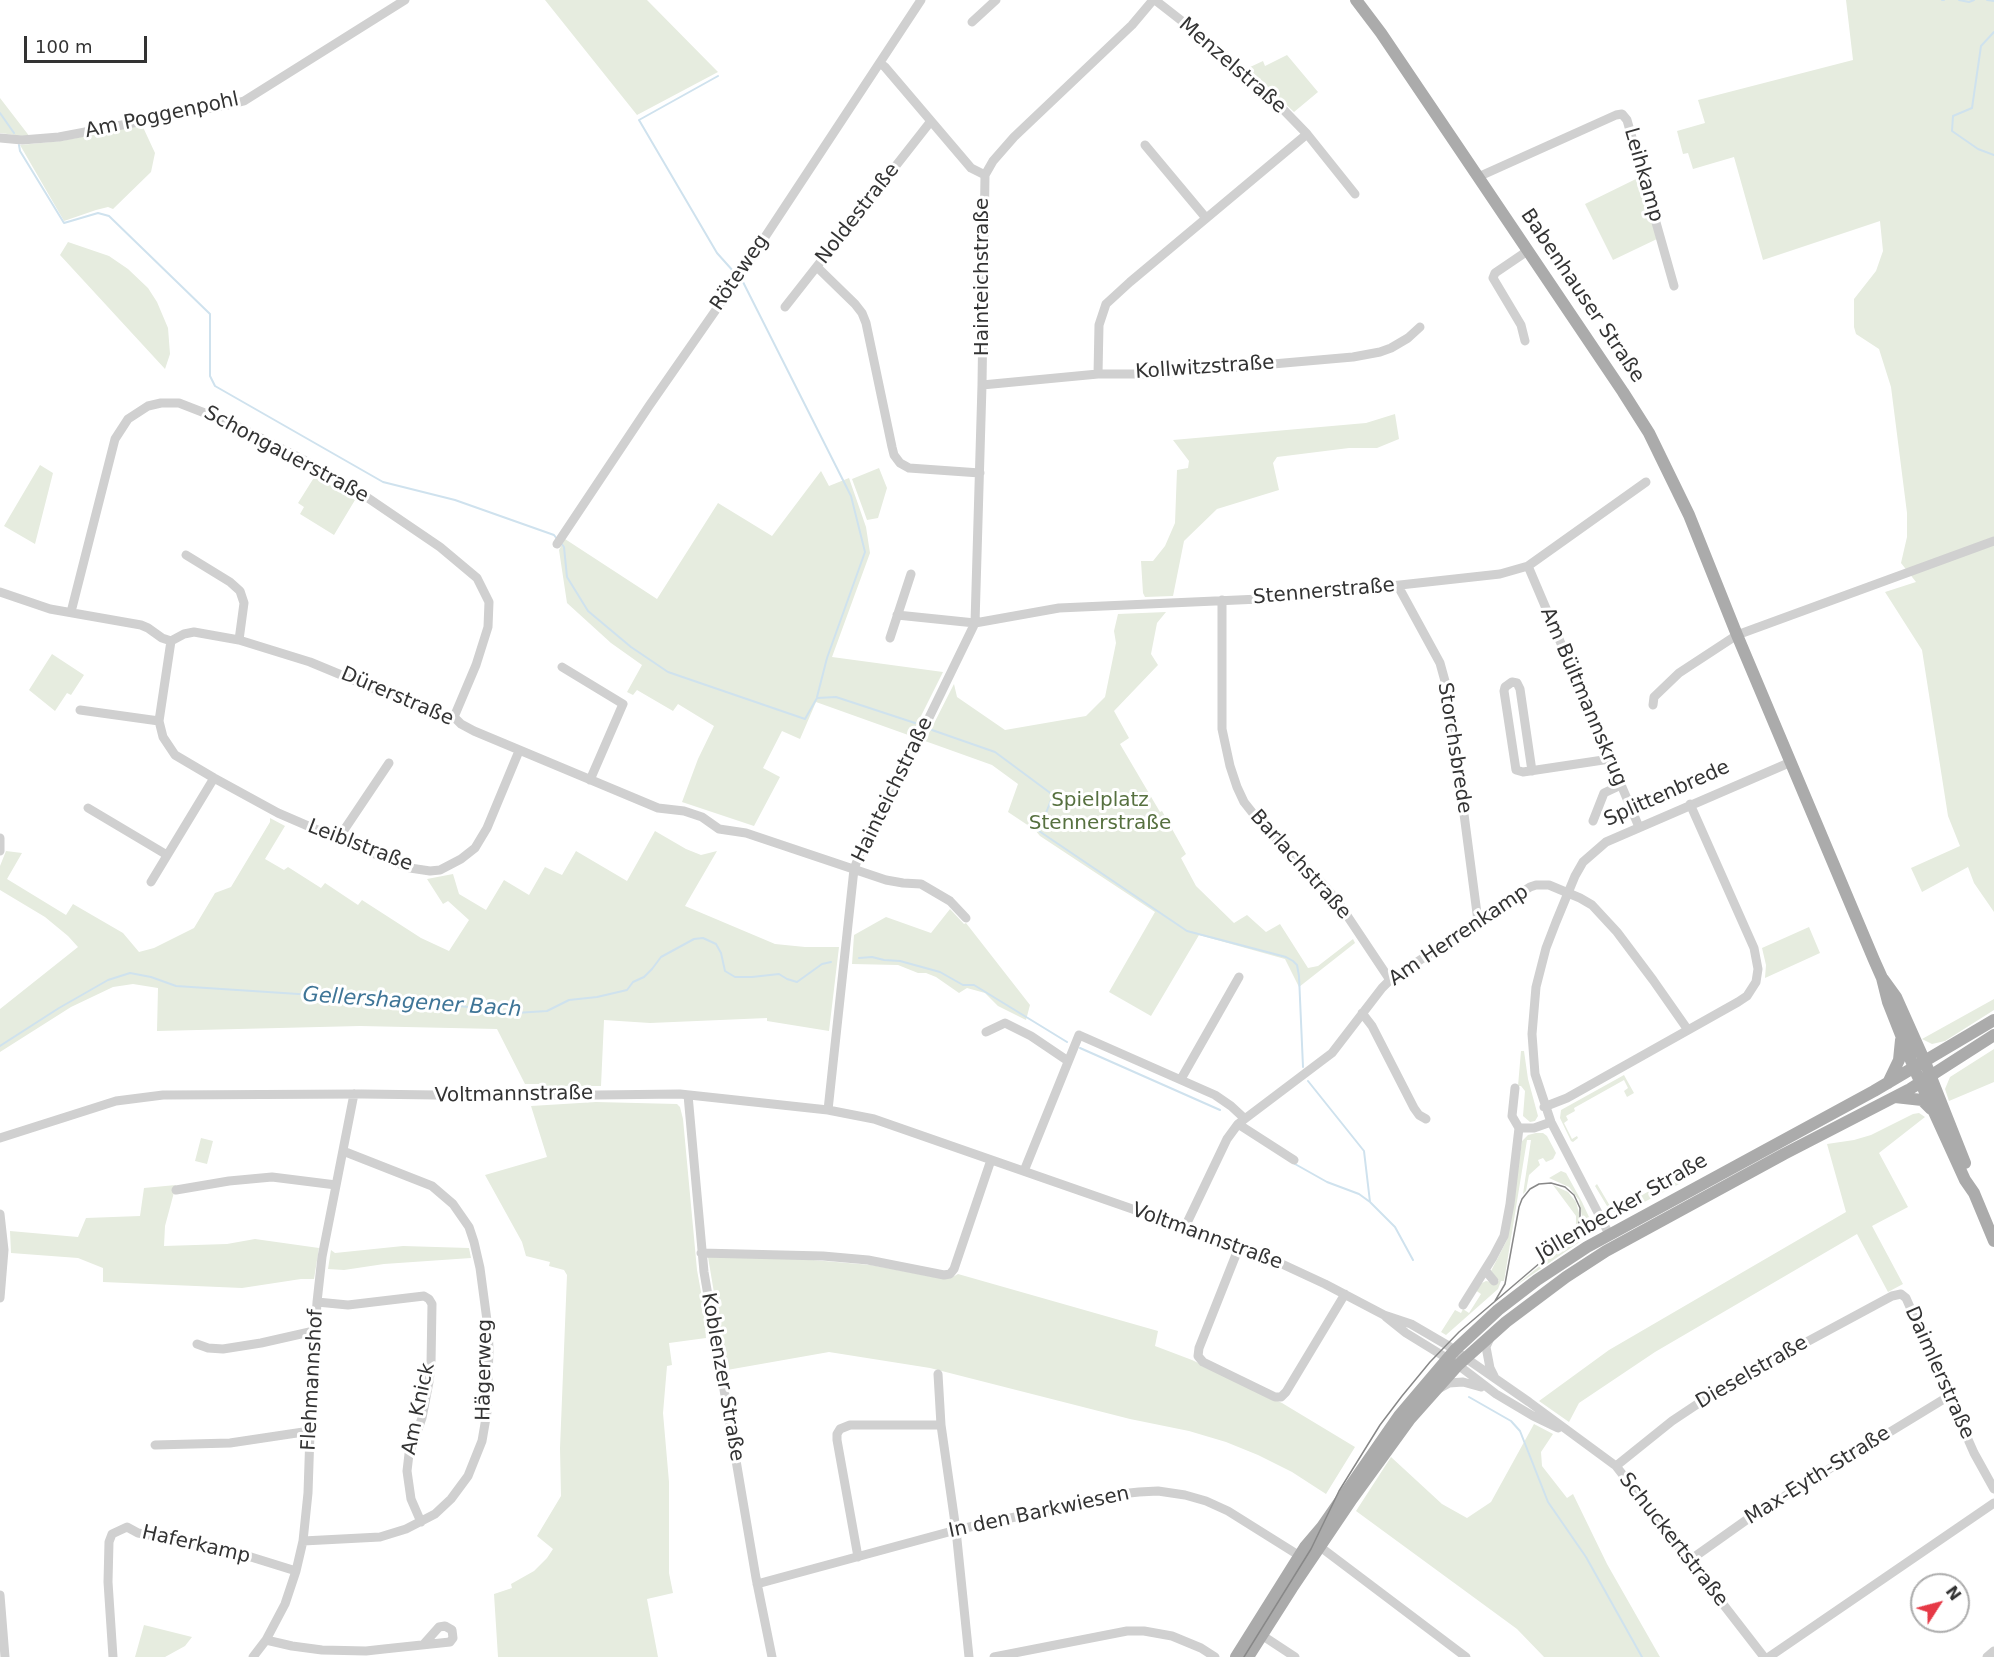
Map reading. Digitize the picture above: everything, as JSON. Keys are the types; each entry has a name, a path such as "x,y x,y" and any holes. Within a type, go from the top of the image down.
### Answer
{"main road":[{"name":"Babenhauser Straße","path":"1356,0 1478,177 1649,433 1689,515 1737,635 1882,978"},
{"path":"1882,978 1887,1002 1901,1036 1919,1065"},
{"path":"1882,978 1896,997 1919,1065 1969,1174 1974,1193 1994,1241"},
{"name":"Jöllenbecker Straße","path":"1236,1657 1258,1632 1316,1543 1487,1320 1565,1260 1888,1083 1994,1020"},
{"name":"Jöllenbecker Straße","path":"1316,1543 1322,1527 1410,1401 1457,1358 1493,1333 1542,1293 1616,1246 1926,1080 1994,1035"},
{"path":"1888,1083 1899,1060 1901,1036"},
{"path":"1926,1080 1932,1110 1965,1180 1974,1193"},
{"path":"1895,1097 1922,1100 1932,1110"},
{"name":"Splittenbrede","path":"1609,1234 1616,1246"},
{"name":"Jöllenbecker Straße","path":"1248,1657 1258,1632"}],"street":[{"name":"Am Poggenpohl","path":"0,138 22,141 59,137 244,101 405,0"},
{"name":"Röteweg","path":"558,542 648,406 735,281 921,0"},
{"path":"972,21 996,0"},
{"name":"Menzelstraße","path":"1154,0 1244,72 1274,100 1307,134 1355,194"},
{"name":"Hainteichstraße","path":"828,1110 854,869 864,843 975,623 985,175 993,161 1014,137 1132,25 1154,0"},
{"path":"880,63 971,168 985,175"},
{"name":"Leihkamp","path":"1478,177 1622,114 1627,120 1674,286"},
{"name":"Noldestraße","path":"785,307 931,121"},
{"path":"1098,374 1099,325 1106,304 1307,134"},
{"path":"1145,145 1206,218"},
{"path":"1525,341 1521,325 1493,278 1495,273 1523,254 1526,249"},
{"path":"817,267 855,304 866,323 892,447 900,463 909,468 980,472"},
{"name":"Kollwitzstraße","path":"982,385 1098,374 1158,374 1362,356 1391,348 1408,338 1420,327"},
{"name":"Schongauerstraße","path":"71,612 115,439 129,419 142,410 161,403 179,403 217,417 304,460 368,498 440,546 477,578 489,602 488,627 476,664 454,717"},
{"name":"Stennerstraße","path":"975,623 1059,608 1288,597 1500,574 1528,566 1646,482"},
{"path":"1653,705 1654,697 1679,674 1737,635 1994,541"},
{"path":"186,555 230,582 240,591 244,603 239,640"},
{"name":"Am Bültmannskrug","path":"1528,566 1639,827"},
{"path":"890,638 911,574"},
{"name":"Storchsbrede","path":"1398,586 1440,663 1448,692 1478,921"},
{"path":"0,592 34,604 141,625 171,641 159,721 80,710"},
{"name":"Barlachstraße","path":"1222,600 1222,729 1237,787 1244,802 1263,826 1322,883 1338,902 1390,980"},
{"path":"897,615 975,623"},
{"name":"Dürerstraße","path":"171,641 189,632 239,640 310,662 433,713 454,717 474,731 658,808 677,809 702,817 719,829 746,833 886,880 921,884 950,901 966,918"},
{"path":"562,667 623,704 590,780"},
{"path":"1532,771 1520,688 1517,683 1512,682 1505,687 1504,691 1514,766 1519,772 1532,771 1610,759"},
{"name":"Leiblstraße","path":"159,721 163,737 175,755 214,778 278,813 338,839 411,868 430,871 440,870 453,864 475,848 485,834 519,751"},
{"name":"Splittenbrede","path":"1609,1234 1544,1107 1535,1074 1532,1034 1534,1003 1539,970 1546,948 1575,876 1589,855 1605,842 1791,762"},
{"path":"338,839 389,763"},
{"path":"151,882 214,778"},
{"name":"Splittenbrede","path":"1593,821 1604,793 1621,784"},
{"path":"1544,1107 1567,1098 1747,996 1756,982 1758,969 1754,948 1690,804"},
{"path":"88,808 167,855"},
{"path":"0,838 0,851"},
{"name":"Am Herrenkamp","path":"1185,1227 1222,1148 1241,1121 1323,1061 1342,1042 1362,1013 1390,980 1530,887 1549,885 1592,905 1617,932 1688,1030"},
{"path":"1181,1079 1239,977"},
{"path":"1362,1013 1372,1026 1414,1108 1426,1119"},
{"path":"986,1032 1005,1023 1031,1035 1068,1061"},
{"path":"1024,1171 1079,1035 1215,1095 1231,1106 1241,1121 1294,1160"},
{"path":"1463,1305 1499,1247 1505,1229 1519,1128 1512,1116 1515,1088"},
{"name":"Flehmannshof","path":"253,1657 266,1640 285,1604 303,1541 308,1493 314,1331 322,1257 354,1094"},
{"name":"Voltmannstraße","path":"0,1138 116,1101 142,1096 688,1095 849,1113 883,1122 1185,1227 1288,1266 1384,1316 1411,1324 1457,1358"},
{"name":"Koblenzer Straße","path":"688,1095 701,1253 757,1584 772,1657"},
{"path":"1519,1128 1534,1128 1551,1122"},
{"name":"Hägerweg","path":"303,1541 380,1537 421,1522 435,1514 458,1491 468,1476 482,1441 488,1402 489,1349 480,1268 469,1227 459,1211 432,1186 343,1152"},
{"path":"701,1253 823,1256 868,1260 944,1275 950,1274 954,1269 991,1160"},
{"path":"176,1190 272,1177 336,1185"},
{"path":"0,1214 4,1250 0,1298"},
{"path":"1239,1247 1199,1348 1198,1356 1203,1362 1275,1397 1281,1397 1286,1392 1345,1294"},
{"path":"1485,1270 1494,1281"},
{"name":"Daimlerstraße","path":"1898,1294 1903,1294 1906,1298 1974,1453 1994,1489"},
{"name":"Dieselstraße","path":"1616,1466 1672,1421 1717,1391 1898,1294"},
{"name":"Am Knick","path":"317,1302 348,1305 424,1296 432,1304 429,1382 422,1418 409,1454 406,1471 411,1499 421,1522"},
{"path":"197,1344 208,1348 223,1349 314,1331"},
{"path":"1493,1333 1486,1347 1490,1368 1495,1378"},
{"name":"Schuckertstraße","path":"1457,1358 1495,1378 1616,1466 1764,1657"},
{"name":"Schuckertstraße","path":"1457,1358 1496,1394"},
{"path":"938,1374 941,1425 956,1530 969,1657"},
{"name":"Schuckertstraße","path":"1431,1395 1449,1383 1472,1384 1496,1394 1533,1416 1571,1434"},
{"name":"Max-Eyth-Straße","path":"1690,1560 1752,1516 1949,1396"},
{"path":"858,1557 837,1440 840,1429 850,1425 941,1425"},
{"path":"155,1445 230,1443 310,1431"},
{"name":"In den Barkwiesen","path":"757,1584 956,1530 1120,1494 1158,1491 1185,1495 1213,1505 1305,1559"},
{"path":"1769,1657 1994,1503"},
{"name":"Haferkamp","path":"113,1657 108,1582 112,1534 127,1527 138,1533 222,1548 296,1571"},
{"path":"1316,1543 1466,1657"},
{"path":"0,1595 5,1657"},
{"path":"994,1657 1127,1631 1144,1631 1172,1636 1201,1648 1215,1657"},
{"path":"1258,1632 1295,1657"},
{"path":"266,1640 300,1648 337,1652 423,1645"},
{"path":"1987,1657 1994,1651"}],"green space":[{"path":"545,0 647,0 718,72 637,115"},
{"path":"1846,0 1994,0 1994,912 1974,883 1968,867 1922,892 1911,868 1960,846 1948,816 1922,650 1885,592 1916,582 1901,563 1907,537 1907,513 1891,387 1879,349 1856,334 1854,327 1854,299 1876,271 1883,251 1880,221 1763,260 1734,157 1693,169 1688,153 1683,154 1677,131 1705,123 1698,100 1853,60"},
{"path":"1287,55 1318,92 1294,112 1248,68 1263,61 1265,66"},
{"path":"0,98 30,137 0,133"},
{"path":"142,125 155,153 151,172 113,209 108,207 64,221 20,145 61,141"},
{"path":"1640,177 1657,239 1613,260 1585,204"},
{"path":"68,242 109,256 128,269 148,288 168,328 170,354 165,369 60,255"},
{"path":"1395,414 1399,439 1377,448 1349,448 1277,457 1273,463 1279,490 1217,509 1184,541 1173,596 1145,597 1141,561 1153,561 1165,546 1175,523 1177,470 1188,468 1189,461 1173,440 1366,423"},
{"path":"40,465 53,473 35,544 4,526"},
{"path":"879,468 887,488 878,518 867,520 852,479"},
{"path":"821,471 829,486 849,478 866,527 870,553 832,657 943,672 911,736 816,702 800,739 782,731 763,768 780,777 754,826 682,802 698,759 714,726 678,704 673,711 637,690 633,695 627,692 642,665 611,643 567,603 559,550 565,539 657,599 718,503 772,536"},
{"path":"315,476 355,500 334,535 300,514 304,507 298,503"},
{"name":"Spielplatz Stennerstraße","path":"1166,612 1157,623 1151,654 1158,665 1114,711 1129,738 1120,744 1186,854 1181,858 1196,886 1234,923 1247,915 1266,932 1280,924 1308,968 1318,966 1353,939 1355,943 1299,987 1285,959 1199,935 1151,1016 1109,992 1155,912 1040,836 1008,812 1018,784 992,765 925,741 954,684 957,697 1005,730 1086,716 1105,697 1116,643 1114,631 1118,614"},
{"path":"52,654 84,675 71,695 67,693 55,711 29,690"},
{"path":"270,818 285,826 265,859 284,870 288,867 321,888 325,883 358,905 362,900 421,938 449,951 469,920 448,901 443,904 427,879 453,874 459,894 486,910 504,880 529,895 545,867 562,875 576,851 627,881 655,831 701,855 717,851 685,906 775,944 839,947 829,1031 767,1021 767,1018 650,1023 604,1020 601,1086 544,1086 525,1084 497,1029 360,1026 157,1031 158,988 133,984 113,987 71,1007 0,1052 0,1009 78,947 45,917 0,890 0,866 6,851 22,853 7,879 66,915 73,904 123,933 139,952 154,948 194,928 215,893 231,887 270,822"},
{"path":"950,909 964,924 966,923 1030,1005 1026,1020 998,1006 985,993 967,988 959,993 926,973 918,973 898,965 852,964 854,935 886,917 931,933"},
{"path":"1809,927 1820,953 1765,978 1766,965 1762,948"},
{"path":"1994,999 1994,1010 1945,1041 1932,1044 1922,1039"},
{"path":"1994,1049 1994,1082 1949,1101 1945,1089 1950,1077"},
{"path":"1521,1051 1524,1051 1528,1079 1538,1116 1535,1121 1530,1122 1523,1116 1525,1091 1518,1086"},
{"path":"1624,1075 1634,1093 1627,1097 1624,1091 1628,1088 1624,1080 1574,1108 1575,1111 1566,1116 1568,1120 1564,1123 1572,1139 1577,1136 1578,1138 1571,1141 1560,1118 1561,1110"},
{"path":"596,1102 677,1104 683,1119 697,1270 706,1338 669,1343 672,1365 667,1366 663,1413 669,1482 669,1573 673,1593 647,1599 658,1657 498,1657 494,1594 512,1588 511,1584 534,1571 553,1549 537,1536 561,1496 560,1448 567,1275 564,1270 549,1266 550,1262 526,1256 522,1242 485,1175 547,1157 531,1106"},
{"path":"1919,1113 1925,1117 1879,1153 1908,1207 1872,1226 1903,1284 1888,1292 1857,1234 1655,1352 1579,1403 1569,1422 1539,1401 1609,1350 1846,1212 1827,1144 1871,1135"},
{"path":"1543,1133 1547,1136 1556,1153 1553,1159 1546,1162 1543,1158 1538,1160 1540,1165 1529,1175 1526,1191 1523,1194 1531,1140 1527,1140 1504,1281 1501,1281 1498,1289 1446,1335 1441,1332 1455,1310 1461,1313 1463,1309 1469,1313 1481,1294 1475,1290 1480,1284 1486,1281 1494,1285 1499,1281 1491,1271 1507,1240 1522,1141 1528,1135"},
{"path":"201,1138 213,1141 207,1164 195,1161"},
{"path":"1675,1168 1683,1182 1621,1214 1610,1211 1595,1186 1597,1184 1610,1206 1615,1203 1618,1208 1677,1176 1673,1169"},
{"path":"1561,1171 1566,1173 1582,1202 1589,1217 1590,1232 1581,1241 1514,1287 1570,1241 1579,1228 1582,1217 1579,1200 1569,1187 1549,1178"},
{"path":"176,1185 165,1226 164,1246 227,1244 255,1239 319,1248 314,1279 242,1288 103,1282 103,1268 78,1258 11,1253 10,1231 78,1237 86,1218 140,1216 144,1188"},
{"path":"1553,1185 1568,1192 1576,1202 1579,1221 1570,1237 1576,1224 1576,1216"},
{"path":"403,1246 469,1248 471,1258 384,1264 344,1270 328,1269 331,1250 335,1253"},
{"path":"708,1257 801,1259 871,1265 944,1279 958,1274 1158,1331 1155,1346 1192,1360 1282,1403 1355,1447 1326,1494 1292,1472 1226,1442 930,1368 829,1352 727,1370"},
{"path":"1534,1424 1553,1434 1541,1452 1542,1466 1567,1498 1573,1494 1607,1564 1660,1657 1544,1657 1517,1629 1356,1511 1391,1457 1442,1504 1467,1518 1491,1502"},
{"path":"144,1625 192,1637 185,1646 165,1657 135,1657"}],"waterway":[{"path":"1959,0 1969,2 1974,0"},
{"path":"1987,0 1994,1"},
{"path":"1994,32 1981,46 1972,108 1953,116 1952,131 1978,149 1994,155"},
{"path":"718,76 639,120 717,253 734,272"},
{"path":"0,113 14,133"},
{"path":"19,145 20,151 64,223 98,213 109,216 210,314 210,376 215,386 383,482 455,500 554,535 557,539"},
{"path":"742,280 851,496 865,552 827,658 817,697"},
{"path":"561,543 564,547 567,577 588,611 631,647 668,672 805,719 817,698 836,697 915,723"},
{"path":"932,730 995,752 1053,795 1039,831 1187,931 1286,957 1293,961 1297,965 1299,976 1303,1067"},
{"name":"Gellershagener Bach","path":"0,1046 108,980 130,973 151,977 176,986 436,1003 515,1013 547,1011 569,1000 597,997 627,990 633,982 644,977 661,957 694,939 703,938 716,944 721,953 725,971 735,977 779,974 797,982 822,964 831,962"},
{"name":"Gellershagener Bach","path":"859,958 872,957 900,961 940,972 963,985 974,985 1067,1042"},
{"name":"Gellershagener Bach","path":"1080,1048 1220,1110"},
{"path":"1308,1081 1364,1151 1370,1202"},
{"name":"Gellershagener Bach","path":"1295,1164 1327,1182 1359,1194 1370,1202 1395,1227 1413,1260"},
{"name":"Gellershagener Bach","path":"1469,1397 1511,1421 1520,1431 1548,1502 1586,1557 1642,1657"}],"tram line":[{"path":"1244,1657 1311,1549 1339,1491 1380,1425 1402,1396 1459,1332 1575,1233 1580,1220 1580,1208 1574,1195 1565,1187 1551,1183 1539,1184 1530,1189 1522,1199 1505,1284 1495,1301"}]}
